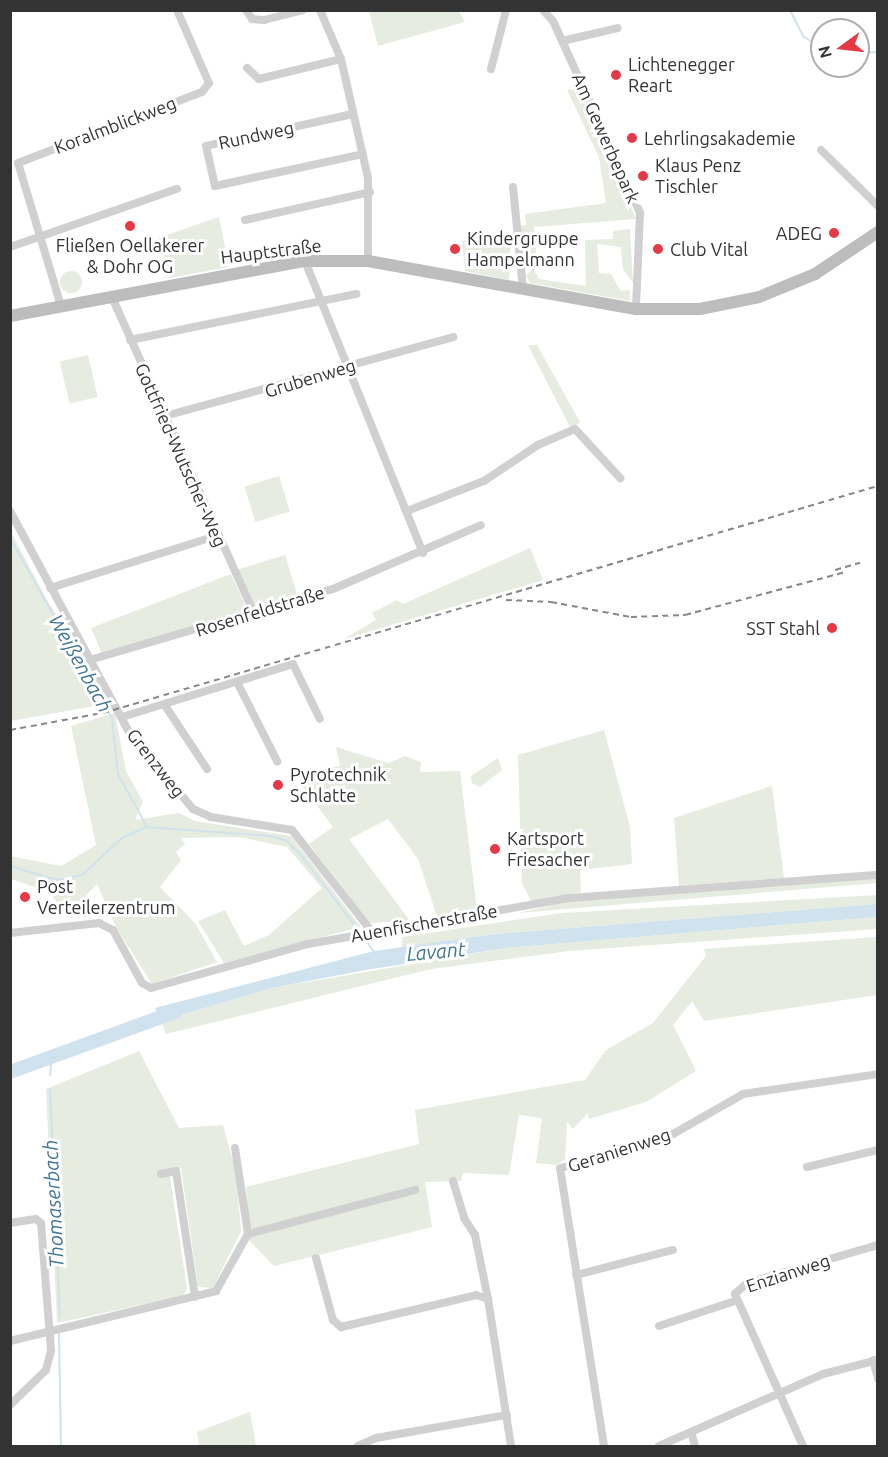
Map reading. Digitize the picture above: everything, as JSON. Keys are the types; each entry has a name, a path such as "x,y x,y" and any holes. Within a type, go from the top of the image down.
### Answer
{"main road":[{"name":"Hauptstraße","path":"10,316 111,295 305,261 368,261 636,309 700,309 759,297 815,274 878,232"}],"street":[{"name":"Koralmblickweg","path":"61,306 18,162 202,92 209,83 177,10"},
{"path":"246,10 252,19 264,20 303,10"},
{"path":"320,10 341,59 352,114 363,153 370,192 368,261"},
{"path":"491,69 506,10"},
{"name":"Am Gewerbepark","path":"543,10 562,41 640,213 636,309"},
{"path":"562,41 618,28"},
{"path":"247,68 259,79 341,59"},
{"name":"Rundweg","path":"352,114 206,146 215,186 363,153"},
{"path":"821,150 878,206"},
{"path":"513,187 523,289"},
{"path":"10,247 177,189"},
{"path":"245,220 370,192"},
{"path":"305,261 423,553"},
{"path":"130,340 356,294"},
{"name":"Gottfried-Wutscher-Weg","path":"111,295 216,536 254,614"},
{"name":"Grubenweg","path":"165,416 453,337"},
{"path":"407,511 484,481 538,445 575,429 616,467 620,478"},
{"name":"Grenzweg","path":"10,511 50,588 93,659 122,717 193,809 211,818 292,830 369,932"},
{"name":"Rosenfeldstraße","path":"93,659 254,614 423,553 481,525"},
{"path":"50,588 216,536"},
{"path":"122,717 293,664 320,719"},
{"path":"237,682 277,761"},
{"path":"164,704 207,769"},
{"name":"Auenfischerstraße","path":"10,933 99,923 113,930 142,982 151,988 354,935 570,898 878,875"},
{"name":"Geranienweg","path":"604,1446 560,1168 666,1138 742,1094 878,1074"},
{"path":"10,1341 216,1292 248,1234 235,1148"},
{"path":"807,1167 878,1150"},
{"path":"161,1174 176,1171 195,1297"},
{"path":"453,1181 464,1218 475,1235 488,1299 511,1446"},
{"path":"248,1234 415,1190"},
{"path":"10,1222 36,1219 41,1223 49,1332 46,1370 10,1405"},
{"name":"Enzianweg","path":"803,1446 735,1301 739,1288 747,1283 878,1245"},
{"path":"576,1275 673,1250"},
{"path":"316,1258 333,1320 341,1327 476,1295 488,1299"},
{"path":"659,1326 735,1301"},
{"path":"659,1446 777,1393 875,1360 878,1379"},
{"path":"358,1446 507,1415"},
{"path":"691,1432 695,1446"}],"shaded area":[{"path":"369,11 459,11 465,22 378,46"},
{"path":"578,88 636,219 534,227 537,259 526,264 520,226 526,225 525,214 606,203 599,157 567,90"},
{"path":"219,217 229,267 170,278 158,238"},
{"path":"630,229 633,283 623,269 621,247 597,244 599,273 611,274 621,291 630,290 630,301 530,283 526,276 533,268 539,279 586,286 585,240 613,239 613,231"},
{"path":"511,235 509,280 465,271 462,241"},
{"path":"67,271 75,271 82,278 82,286 75,293 67,293 60,286 60,278"},
{"path":"528,345 537,345 580,422 571,429"},
{"path":"88,355 98,397 69,403 60,362"},
{"path":"279,476 290,511 255,522 245,487"},
{"path":"10,530 47,600 111,703 11,721"},
{"path":"530,548 543,580 344,639 376,620 372,613 397,600 403,604"},
{"path":"285,555 298,597 254,605 236,570"},
{"path":"231,574 246,607 243,613 102,654 91,628"},
{"path":"115,713 126,771 143,802 135,820 179,813 195,821 291,836 361,927 224,963 198,921 225,910 244,946 269,935 322,888 287,847 239,837 181,838 185,844 176,852 181,860 160,887 195,923 217,962 152,984 116,927 97,884 66,917 50,892 11,879 10,856 61,866 96,845 71,726"},
{"path":"604,730 630,827 632,864 580,870 581,892 531,901 522,883 518,755"},
{"path":"336,747 388,763 405,756 421,762 420,772 460,771 477,910 437,916 418,859 388,819 349,839 410,921 369,923 309,844 333,827 303,787 308,772 340,766"},
{"path":"498,758 502,770 480,787 472,783 471,776"},
{"path":"772,786 784,878 679,886 674,818"},
{"path":"877,878 877,883 518,913 565,902"},
{"path":"877,895 877,904 495,934 402,948 402,937 562,913"},
{"path":"877,917 877,929 569,951 431,969 166,1034 161,1021 272,988 506,948"},
{"path":"877,937 877,995 704,1021 692,1001 673,1025 696,1071 646,1102 589,1119 588,1113 573,1129 567,1122 565,1160 556,1165 536,1163 542,1118 519,1115 509,1175 463,1173 461,1181 425,1182 432,1227 274,1266 250,1241 246,1187 419,1144 415,1110 585,1080 606,1050 653,1023 706,956 704,949"},
{"path":"139,1051 179,1128 223,1125 236,1172 241,1231 213,1288 198,1287 181,1168 169,1171 187,1288 183,1296 57,1323 46,1089"},
{"path":"250,1412 256,1446 199,1446 197,1432"}],"water":[{"path":"877,904 877,917 506,948 366,970 272,988 161,1021 155,1008 374,951 495,934"}],"waterway":[{"path":"790,10 804,37 810,41"},
{"path":"870,52 878,52"},
{"name":"Weißenbach","path":"10,538 112,718 118,774 147,827"},
{"path":"10,866 57,880 82,875 122,838 147,827 270,836 287,841 300,854 360,932"},
{"path":"363,937 376,954"},
{"name":"Lavant","path":"10,1072 175,1012"},
{"name":"Thomaserbach","path":"50,1075 52,1056"},
{"name":"Thomaserbach","path":"50,1089 60,1318"},
{"name":"Thomaserbach","path":"59,1334 61,1446"}],"railway":[{"path":"10,730 103,713 878,486"},
{"path":"835,570 860,563"},
{"path":"506,600 551,602 631,617 685,615 846,572"}],"place":[{"name":"Lichtenegger Reart","path":"616,75"},
{"name":"Lehrlingsakademie","path":"632,138"},
{"name":"Klaus Penz Tischler","path":"643,176"},
{"name":"Fließen Oellakerer & Dohr OG","path":"130,226"},
{"name":"ADEG","path":"834,233"},
{"name":"Kindergruppe Hampelmann","path":"455,249"},
{"name":"Club Vital","path":"658,249"},
{"name":"SST Stahl","path":"832,628"},
{"name":"Pyrotechnik Schlatte","path":"278,785"},
{"name":"Kartsport Friesacher","path":"495,849"},
{"name":"Post Verteilerzentrum","path":"25,897"}]}
